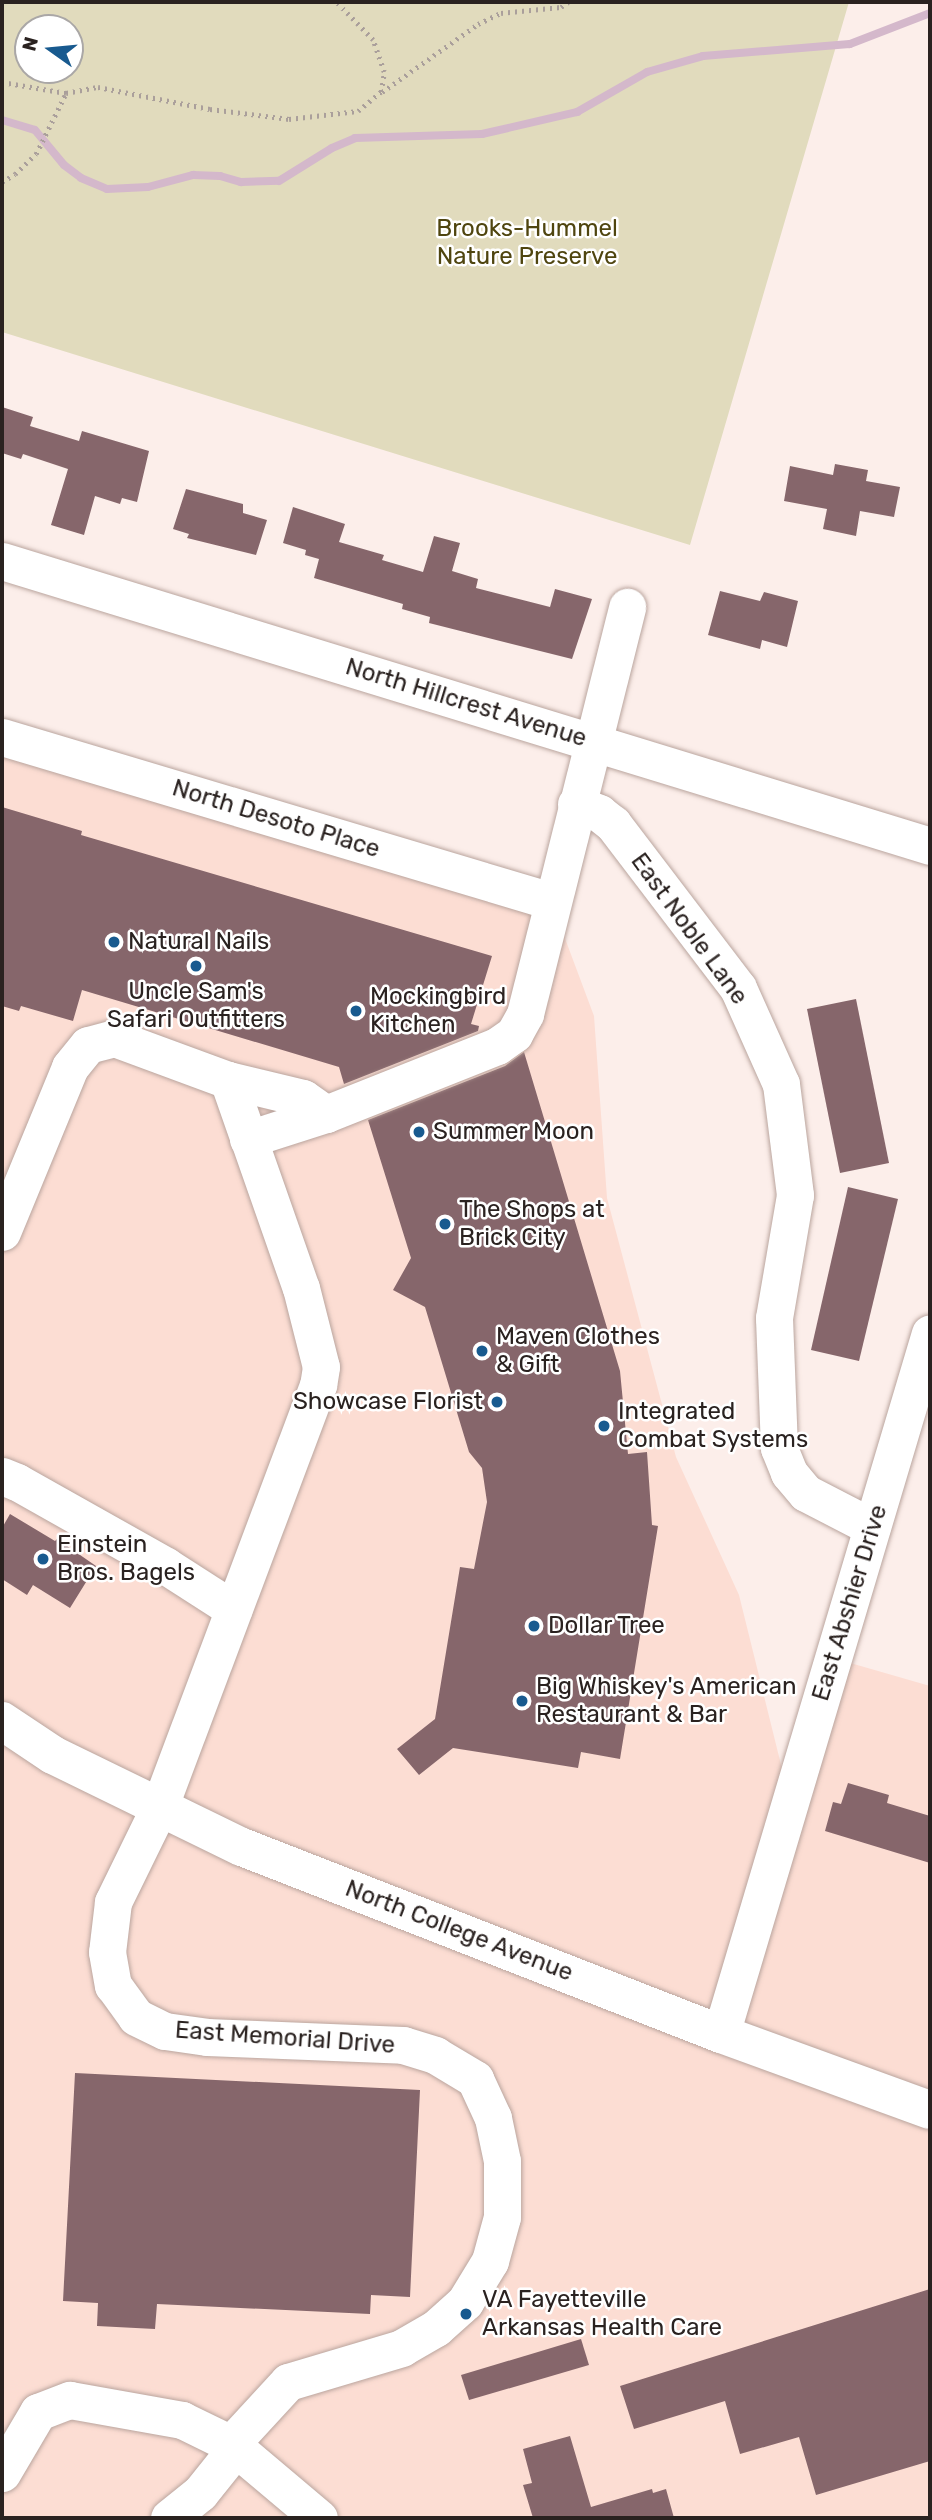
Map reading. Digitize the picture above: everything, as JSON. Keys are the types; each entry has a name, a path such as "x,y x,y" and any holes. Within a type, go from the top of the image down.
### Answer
{"main road":[{"name":"North College Avenue","path":"2,1721 53,1755 242,1847 721,2034 930,2110"}],"street":[{"name":"North Hillcrest Avenue","path":"2,561 930,846"},
{"path":"248,1139 326,1114 497,1046 514,1034 525,1014 551,901 627,607"},
{"name":"North Desoto Place","path":"2,737 551,901"},
{"name":"East Noble Lane","path":"576,804 599,813 613,824 738,988 781,1084 795,1195 774,1318 779,1448 789,1473 806,1493 872,1527"},
{"path":"2,1232 70,1067 88,1045 114,1038 229,1080 303,1098 326,1114"},
{"name":"East Memorial Drive","path":"169,2518 200,2493 234,2446 288,2382 402,2348 436,2328 464,2302 490,2261 502,2217 502,2161 494,2118 475,2079 435,2055 403,2045 207,2037 165,2031 136,2017 113,1985 107,1952 113,1902 159,1808 313,1397 321,1367 301,1288 229,1080"},
{"name":"East Abshier Drive","path":"721,2034 930,1333"},
{"path":"2,1476 166,1566 233,1609"},
{"path":"2,2473 38,2412 70,2400 181,2420 234,2446 319,2518"}],"path":[{"path":"336,2 373,40 384,72 381,92"},
{"path":"516,2 520,9"},
{"path":"2,82 66,93 99,87 210,109 289,119 358,111 478,24 501,12 561,7 568,2"},
{"path":"2,182 36,154 66,93"}],"shaded area":[{"path":"2,737 551,901 594,1016 607,1198 676,1457 739,1595 790,1801 833,1658 930,1686 930,2518 2,2518"}],"green space":[{"name":"Brooks-Hummel Nature Preserve","path":"2,2 849,2 690,545 2,332"}],"building":[{"path":"2,407 33,417 30,426 79,441 82,431 149,451 137,502 122,498 120,504 95,496 84,535 51,525 68,469 23,454 21,459 2,453"},
{"path":"835,464 868,470 866,481 900,487 894,517 860,511 856,536 823,529 827,509 784,501 790,466 833,475"},
{"path":"186,489 243,504 243,513 267,520 256,555 187,538 189,534 173,529"},
{"path":"293,507 345,524 339,542 384,555 382,560 423,572 434,536 460,543 452,571 478,579 476,588 550,607 555,589 592,599 572,659 429,623 430,617 402,609 403,604 314,578 319,559 305,555 306,550 283,543"},
{"path":"720,591 760,601 764,592 798,601 787,647 762,640 760,649 708,635"},
{"path":"2,807 82,831 81,835 492,956 471,1024 479,1026 478,1031 344,1084 339,1067 82,990 73,1021 21,1006 19,1011 2,1006"},
{"path":"856,999 889,1163 840,1173 807,1009"},
{"path":"524,1052 620,1371 628,1454 647,1452 652,1525 658,1526 620,1759 581,1752 578,1768 453,1748 419,1775 397,1749 435,1719 460,1567 474,1569 487,1502 482,1468 469,1452 425,1307 393,1290 411,1258 368,1120 505,1066"},
{"path":"848,1187 898,1199 859,1361 811,1350"},
{"name":"Einstein Bros. Bagels","path":"10,1514 55,1541 57,1539 96,1566 70,1608 33,1585 27,1595 2,1579 2,1528"},
{"path":"848,1783 889,1795 887,1803 930,1816 930,1863 825,1831 833,1802 841,1804"},
{"path":"75,2073 420,2090 410,2297 371,2295 370,2314 157,2304 155,2329 97,2326 98,2303 63,2301"},
{"path":"930,2289 930,2461 816,2495 799,2437 740,2454 725,2401 634,2429 620,2386"},
{"path":"581,2339 589,2365 469,2400 461,2375"},
{"path":"570,2436 591,2507 652,2489 653,2493 666,2489 674,2518 533,2518 523,2485 532,2483 523,2449"}],"waterway":[{"path":"2,120 35,130 64,165 81,178 107,189 148,187 193,175 220,176 241,182 279,181 332,148 355,138 482,134 577,112 647,72 703,56 850,44 930,13"}],"place":[{"name":"Natural Nails","path":"114,942"},
{"name":"Uncle Sam's Safari Outfitters","path":"196,966"},
{"name":"Mockingbird Kitchen","path":"356,1011"},
{"name":"Summer Moon","path":"419,1132"},
{"name":"The Shops at Brick City","path":"445,1224"},
{"name":"Maven Clothes & Gift","path":"482,1351"},
{"name":"Showcase Florist","path":"497,1402"},
{"name":"Integrated Combat Systems","path":"604,1426"},
{"name":"Einstein Bros. Bagels","path":"43,1559"},
{"name":"Dollar Tree","path":"534,1626"},
{"name":"Big Whiskey's American Restaurant & Bar","path":"522,1701"},
{"name":"VA Fayetteville Arkansas Health Care","path":"466,2314"}]}
